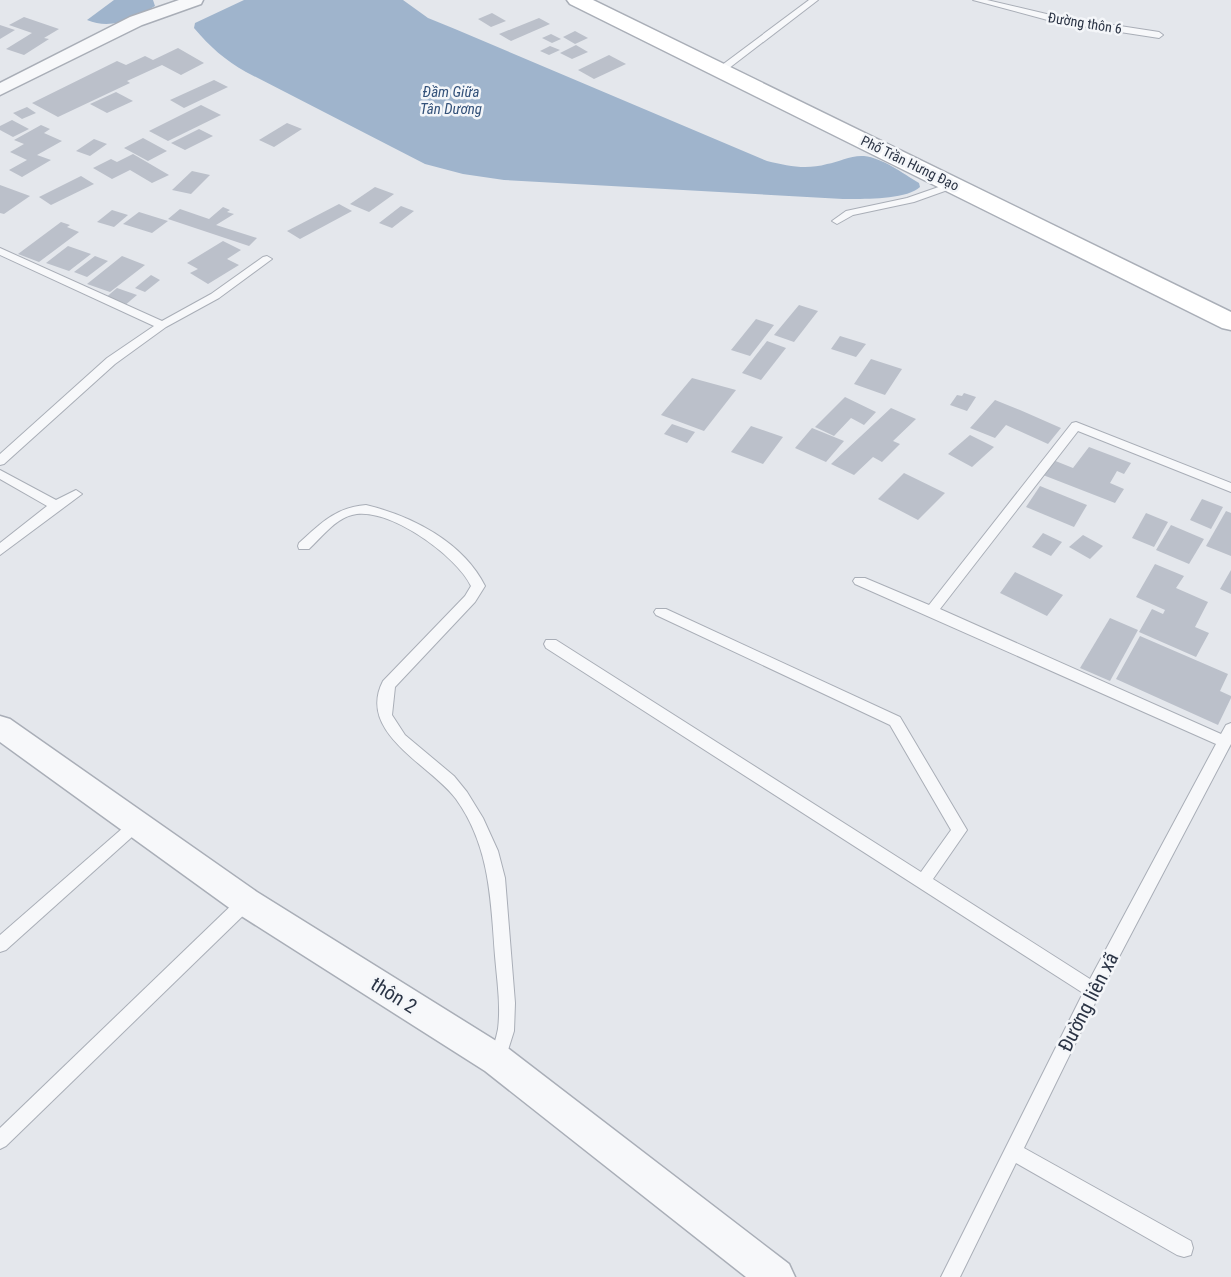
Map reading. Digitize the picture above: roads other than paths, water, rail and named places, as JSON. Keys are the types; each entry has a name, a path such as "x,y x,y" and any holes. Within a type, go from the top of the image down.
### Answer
{"street":[{"path":"0,90 136,21 192,0"},
{"name":"Phố Trần Hưng Đạo","path":"583,1 1231,322"},
{"name":"thôn 2","path":"0,727 246,902 497,1060 776,1277"}],"lane":[{"path":"721,70 814,0"},
{"name":"Đường thôn 6","path":"977,0 1055,19 1159,35"},
{"path":"837,221 850,213 910,200 953,185"},
{"path":"0,251 162,325"},
{"path":"0,460 111,361 162,325 215,296 267,259"},
{"path":"931,611 1076,426 1231,488"},
{"path":"0,474 56,506"},
{"path":"0,550 56,506 76,494"},
{"path":"304,546 342,514 354,509 367,510 387,515 433,537 460,558 476,576 478,586 470,599 388,685 385,716 400,739 449,780 462,796 478,822 490,851 497,878 507,1004 506,1031 497,1060"},
{"path":"860,581 1228,736"},
{"path":"661,612 896,721 959,830 922,882"},
{"path":"551,644 1092,990"},
{"name":"Đường liên xã","path":"950,1277 1014,1152 1092,990 1228,736"},
{"path":"2,941 137,824"},
{"path":"0,1140 246,902"},
{"path":"1014,1152 1184,1248"}],"water":[{"path":"114,0 153,0 155,6 122,22 105,24 87,20"},
{"name":"Đầm Giữa Tân Dương","path":"244,0 403,0 428,18 767,161 790,166 812,167 854,157 871,157 892,166 919,183 920,187 894,197 843,199 504,180 463,174 425,164 246,72 218,53 194,28 195,23"}]}
